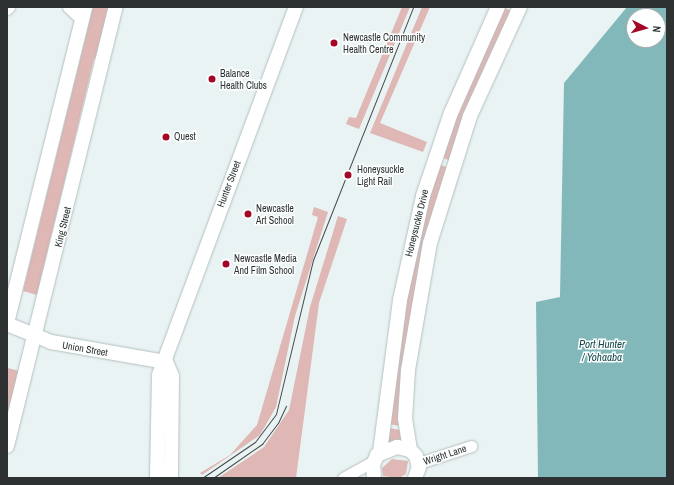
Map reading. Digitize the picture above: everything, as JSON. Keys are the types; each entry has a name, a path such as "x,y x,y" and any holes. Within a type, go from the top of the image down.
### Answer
{"main road":[{"name":"King Street","path":"7,446 36,336 116,7"},
{"name":"Hunter Street","path":"157,478 157,394 159,375 166,362 296,7"},
{"name":"Honeysuckle Drive","path":"374,478 399,307 424,196 451,113 498,7"},
{"name":"Honeysuckle Drive","path":"410,450 405,418 408,370 430,243 470,116 520,7"},
{"path":"7,324 83,13"},
{"name":"Union Street","path":"7,324 51,342 166,362"},
{"path":"166,362 172,376 170,478"},
{"path":"377,456 397,447 410,450 419,463 415,478"}],"street":[{"path":"68,7 83,13"},
{"name":"Wright Lane","path":"419,463 471,446"},
{"path":"344,478 377,456"}],"shaded area":[{"path":"93,7 110,7 99,53 94,59 37,295 23,291"},
{"path":"402,7 410,7 359,129 346,124 349,117 356,118"},
{"path":"422,7 430,7 380,123 427,142 423,152 370,133"},
{"path":"505,8 513,12 451,161 441,157 483,51"},
{"path":"438,164 449,168 400,426 389,424 410,269"},
{"path":"314,207 328,212 295,316 276,407 260,435 202,475 200,473 230,455 257,425 318,217 312,215"},
{"path":"338,216 347,219 319,303 296,478 218,478 264,447 289,410 310,307"},
{"path":"8,368 19,371 7,424 7,374"},
{"path":"388,428 401,430 405,442 387,442"},
{"path":"392,459 408,461 406,474 399,478 383,476 382,468"}],"water":[{"name":"Port Hunter / Yohaaba","path":"667,7 667,478 538,478 536,302 560,297 564,83 626,8 626,48 666,48 666,8 626,8"}],"tram line":[{"path":"202,478 255,442 276,414 313,260 413,7"},
{"path":"213,478 262,444 278,423 286,406"}],"place":[{"name":"Newcastle Community Health Centre","path":"334,43"},
{"name":"Balance Health Clubs","path":"212,79"},
{"name":"Quest","path":"166,137"},
{"name":"Honeysuckle Light Rail","path":"348,175"},
{"name":"Newcastle Art School","path":"248,214"},
{"name":"Newcastle Media And Film School","path":"226,264"}]}
